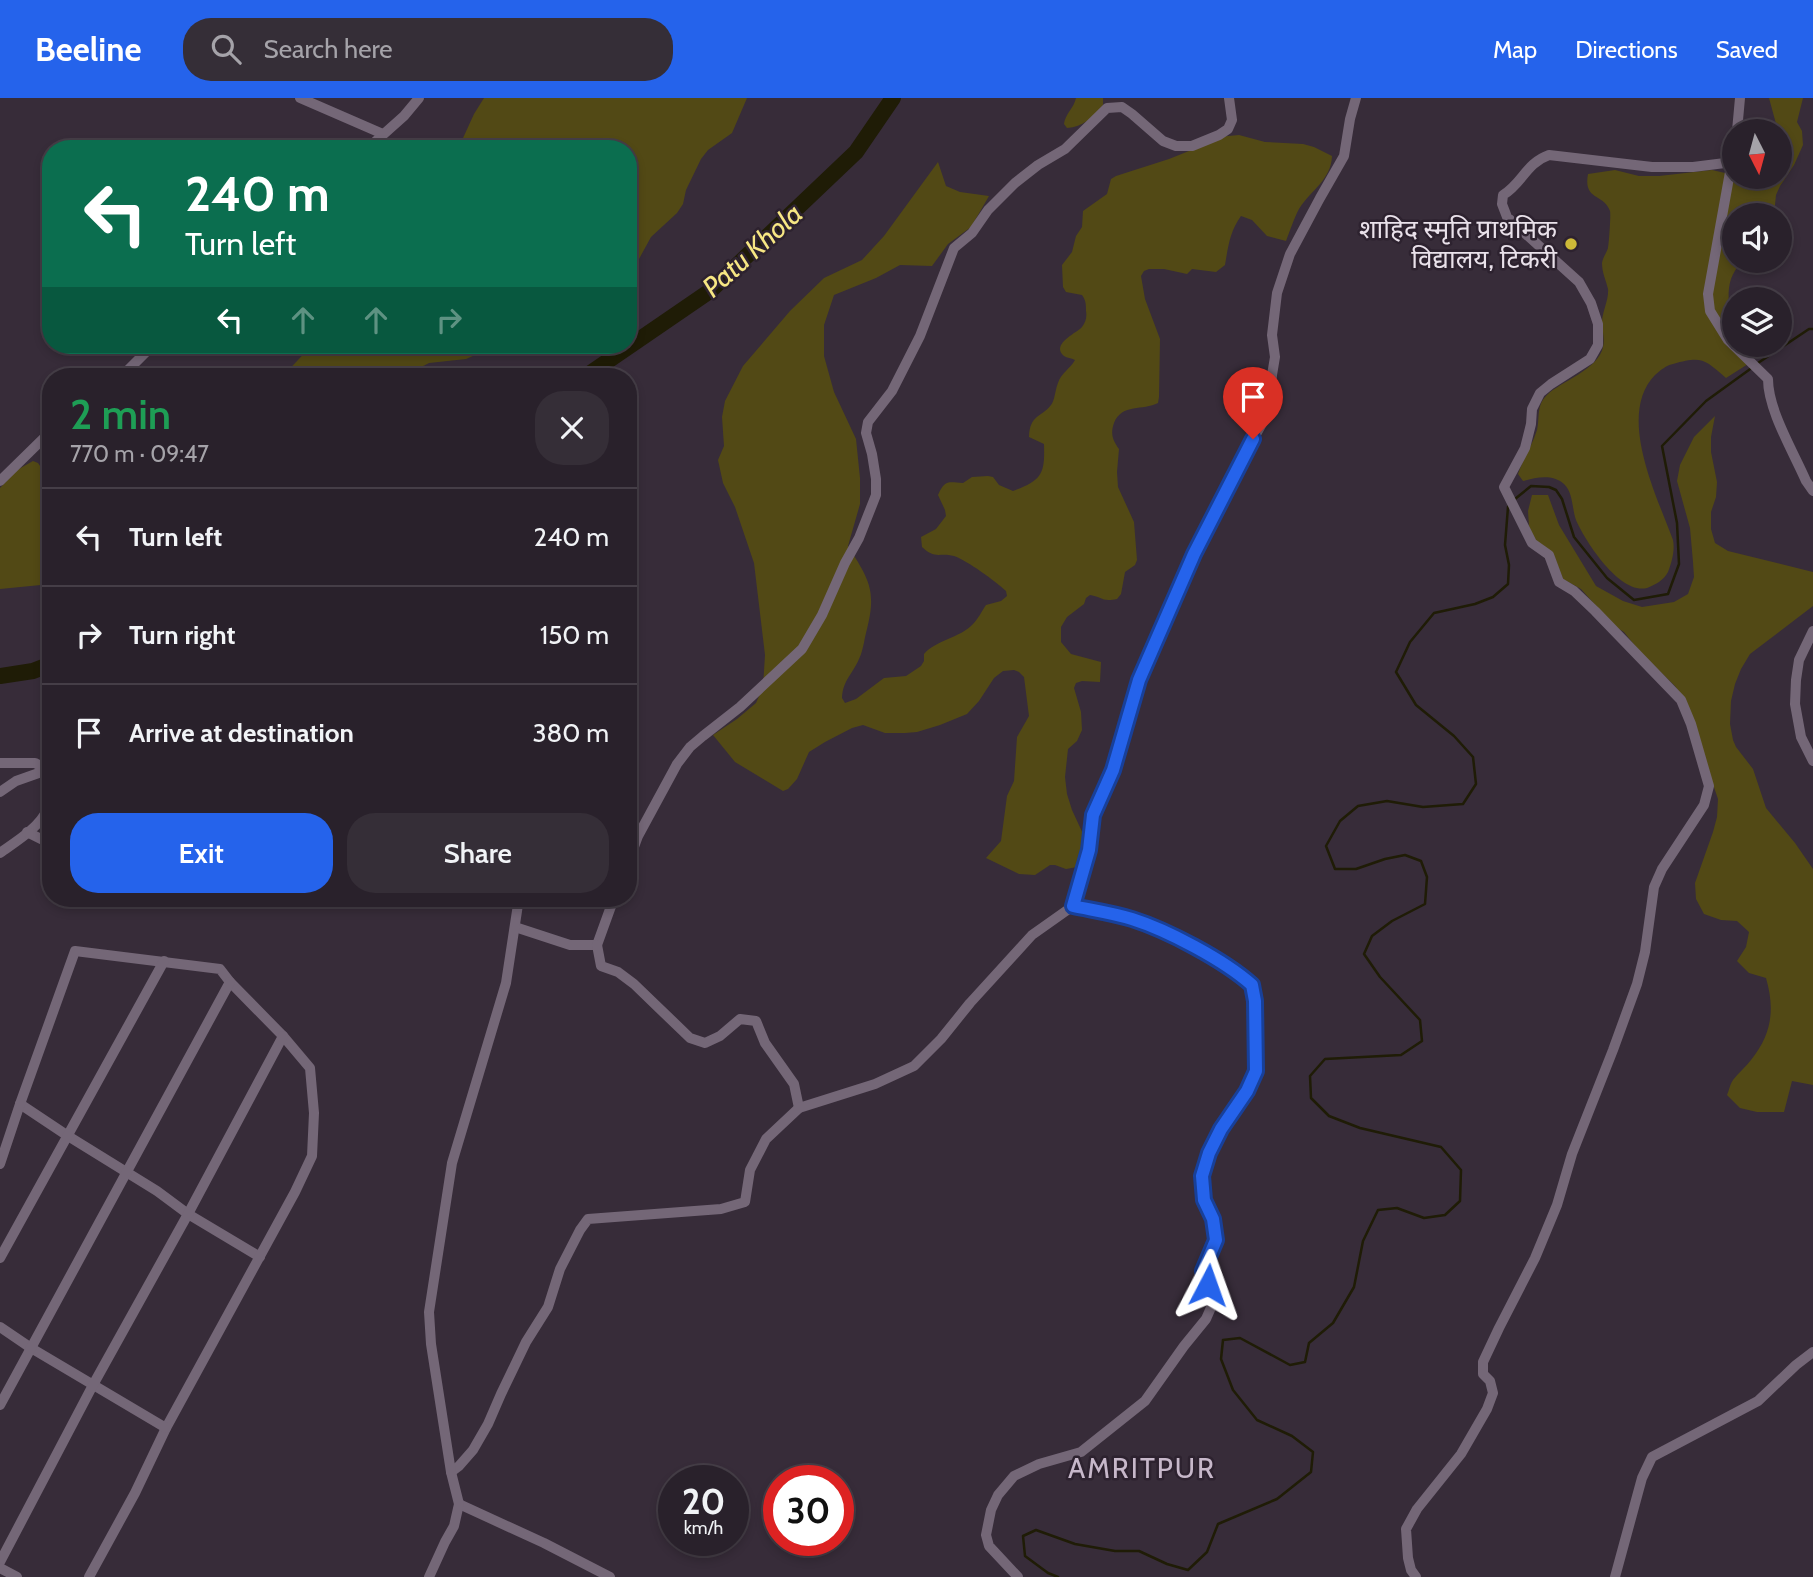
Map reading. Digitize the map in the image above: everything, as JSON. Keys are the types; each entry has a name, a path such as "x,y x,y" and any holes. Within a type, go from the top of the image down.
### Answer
{"street":[{"path":"300,98 383,134"},
{"path":"377,140 404,116 419,98"},
{"path":"637,839 677,764 690,747 740,707 802,649 822,615 859,538 876,495 876,478 866,433 868,422 892,391 920,336 954,248 972,233 988,210 1015,183 1065,149 1107,108 1122,107 1163,141 1176,146 1192,146 1228,129 1232,120 1229,98"},
{"path":"451,1472 473,1450 488,1424 526,1342 548,1307 561,1269 588,1219 721,1209 745,1202 750,1170 765,1139 799,1108 854,1092 914,1066 942,1039 970,1003 1032,935 1073,906 1089,850 1093,815 1113,770 1139,680 1194,554 1265,420 1275,357 1272,335 1277,293 1290,254 1344,156 1356,98"},
{"path":"1738,119 1740,98"},
{"path":"1416,1577 1408,1558 1406,1529 1417,1509 1461,1454 1487,1409 1493,1393 1490,1381 1483,1374 1483,1362 1535,1258 1557,1205 1572,1154 1637,984 1645,952 1654,887 1662,869 1704,805 1709,786 1681,700 1595,611 1574,591 1559,582 1549,555 1532,543 1504,487 1525,448 1532,409 1540,393 1590,359 1598,345 1598,324 1591,303 1579,282 1507,217 1502,204 1503,195 1511,191 1539,159 1549,155 1653,167 1693,167 1722,163"},
{"path":"1727,189 1708,294 1710,311 1728,340 1768,379 1768,391 1774,410 1813,491"},
{"path":"130,368 144,354"},
{"path":"0,481 42,440"},
{"path":"1813,631 1800,660 1795,704 1801,737 1813,761"},
{"path":"0,763 35,763 42,766"},
{"path":"0,792 16,781 42,772"},
{"path":"0,853 42,817"},
{"path":"27,832 42,840"},
{"path":"1018,1577 989,1546 986,1535 991,1510 998,1495 1014,1476 1039,1464 1081,1452 1145,1401 1210,1311 1213,1303 1203,1271 1216,1240 1213,1219 1204,1200 1202,1176 1209,1153 1221,1129 1247,1091 1256,1071 1255,1001 1252,985 1225,965 1171,936 1131,919 1073,906"},
{"path":"429,1577 454,1526 459,1504 451,1472 431,1344 429,1312 452,1163 506,983 518,907"},
{"path":"611,907 597,945 601,965 618,972 634,984 690,1038 705,1043 740,1019 756,1021 765,1043 794,1084 799,1108"},
{"path":"515,927 569,945 597,945"},
{"path":"0,1164 75,951 220,969 310,1068 314,1113 312,1156 89,1577"},
{"path":"0,1258 164,961"},
{"path":"0,1405 230,982"},
{"path":"0,1562 283,1036"},
{"path":"20,1104 260,1258"},
{"path":"0,1327 166,1428"},
{"path":"1615,1577 1642,1478 1653,1457 1758,1401 1796,1364 1813,1352"},
{"path":"459,1504 610,1577"},
{"path":"0,1568 17,1577"}],"shaded area":[{"path":"484,98 747,98 732,133 708,150 701,159 686,190 683,204 651,237 637,261 637,140 462,140"},
{"path":"1076,98 1103,98 1103,105 1087,121 1067,128 1065,120"},
{"path":"1769,98 1803,98 1797,122 1802,131 1803,145 1792,168 1792,119 1775,119"},
{"path":"1239,135 1265,142 1314,147 1332,156 1331,164 1324,178 1299,209 1286,241 1267,236 1252,220 1241,216 1232,233 1225,265 1216,272 1192,269 1187,274 1149,269 1141,276 1145,299 1160,339 1158,403 1122,413 1114,423 1112,431 1119,449 1118,487 1134,522 1137,560 1135,565 1125,572 1121,594 1117,599 1105,600 1090,595 1084,604 1067,617 1061,627 1061,642 1071,654 1101,662 1100,682 1082,681 1076,683 1074,688 1081,712 1082,730 1077,741 1068,749 1065,777 1072,810 1084,836 1084,847 1077,867 1066,869 1050,865 1035,875 1019,874 986,858 1001,841 1007,796 1014,781 1017,737 1029,716 1024,677 1014,670 1003,671 994,678 967,714 940,725 917,732 885,733 863,725 825,742 809,752 797,779 783,791 735,762 713,735 756,703 763,687 765,655 754,563 735,507 723,483 718,460 724,446 722,417 725,401 743,366 790,311 824,278 862,260 884,236 938,162 946,186 960,192 989,196 971,227 948,244 932,266 900,265 834,295 824,325 824,356 834,392 856,439 860,504 848,546 862,568 871,596 862,653 846,682 842,698 845,703 856,699 884,678 906,676 921,666 924,654 929,649 968,629 986,605 1001,601 1007,596 1006,591 966,562 954,556 934,555 927,551 922,547 921,537 936,529 946,516 938,495 947,483 963,483 972,477 988,476 1013,491 1040,475 1044,462 1044,444 1029,437 1031,424 1051,405 1059,380 1075,360 1064,356 1060,347 1082,327 1086,317 1086,303 1082,295 1066,292 1063,287 1062,265 1072,252 1076,236 1082,227 1083,211 1107,194 1111,179 1116,176 1169,159 1218,137"},
{"path":"1615,170 1639,176 1659,176 1712,170 1722,172 1722,189 1779,189 1775,203 1722,203 1722,273 1734,273 1729,287 1722,287 1722,357 1740,357 1748,364 1726,378 1702,361 1690,360 1673,364 1655,375 1644,392 1639,411 1643,456 1674,548 1671,564 1664,577 1647,588 1637,588 1615,575 1595,553 1576,520 1571,496 1564,484 1550,478 1523,481 1518,474 1533,442 1544,399 1594,362 1603,347 1602,321 1608,289 1602,263 1608,248 1610,211 1603,201 1588,189 1588,174"},
{"path":"304,354 477,354 466,359 429,363 419,368 290,368"},
{"path":"1715,416 1711,452 1717,482 1711,512 1711,529 1715,543 1728,551 1813,572 1813,606 1750,654 1741,669 1731,701 1730,724 1736,747 1753,769 1766,808 1813,869 1813,1085 1792,1081 1784,1112 1757,1112 1740,1108 1727,1095 1733,1080 1758,1050 1767,1031 1771,1011 1769,989 1766,978 1749,973 1737,961 1746,947 1749,932 1737,921 1721,920 1704,914 1696,899 1695,883 1713,832 1718,799 1684,699 1675,686 1581,589 1563,579 1553,553 1534,540 1529,526 1528,511 1532,495 1548,495 1559,525 1596,586 1623,601 1642,607 1674,602 1688,594 1694,577 1690,528 1677,481 1680,465 1694,437"},
{"path":"33,461 42,469 42,585 0,589 0,488 17,470"}],"waterway":[{"name":"Patu Khola","path":"637,341 710,291 856,152 893,98"},
{"path":"1758,363 1809,329 1813,329"},
{"name":"Patu Khola","path":"598,368 618,354"},
{"path":"1515,499 1531,486 1556,490 1562,499 1574,537 1607,578 1634,600 1668,594 1679,564 1677,523 1662,446 1706,401 1753,367"},
{"path":"1058,1577 1025,1556 1023,1536 1036,1530 1075,1544 1115,1551 1139,1551 1188,1570 1207,1552 1218,1524 1277,1499 1311,1472 1313,1452 1292,1436 1257,1420 1233,1390 1221,1359 1223,1340 1240,1338 1290,1365 1305,1362 1309,1343 1333,1323 1354,1287 1363,1241 1378,1210 1397,1208 1424,1218 1445,1215 1460,1201 1461,1170 1441,1147 1360,1128 1329,1116 1311,1098 1310,1076 1325,1059 1401,1055 1422,1041 1420,1020 1380,977 1364,954 1372,936 1392,921 1425,904 1427,877 1421,861 1405,855 1356,869 1335,869 1326,846 1340,821 1358,806 1387,801 1423,807 1463,804 1476,784 1473,757 1454,736 1416,705 1396,672 1410,642 1434,613 1493,597 1508,584 1509,565 1505,545 1510,504"},
{"name":"Patu Khola","path":"0,676 42,668"}],"place":[{"name":"शाहिद स्मृति प्राथमिक विद्यालय, टिकरी","path":"1571,244"}],"district":[{"name":"AMRITPUR","path":"1142,1468"}],"route":[{"path":"1208,1285 1203,1271 1216,1240 1213,1219 1204,1200 1202,1176 1209,1153 1221,1129 1247,1091 1256,1071 1255,1001 1252,985 1225,965 1171,936 1131,919 1073,906 1089,850 1093,815 1113,770 1139,680 1194,554 1253,439"}]}
